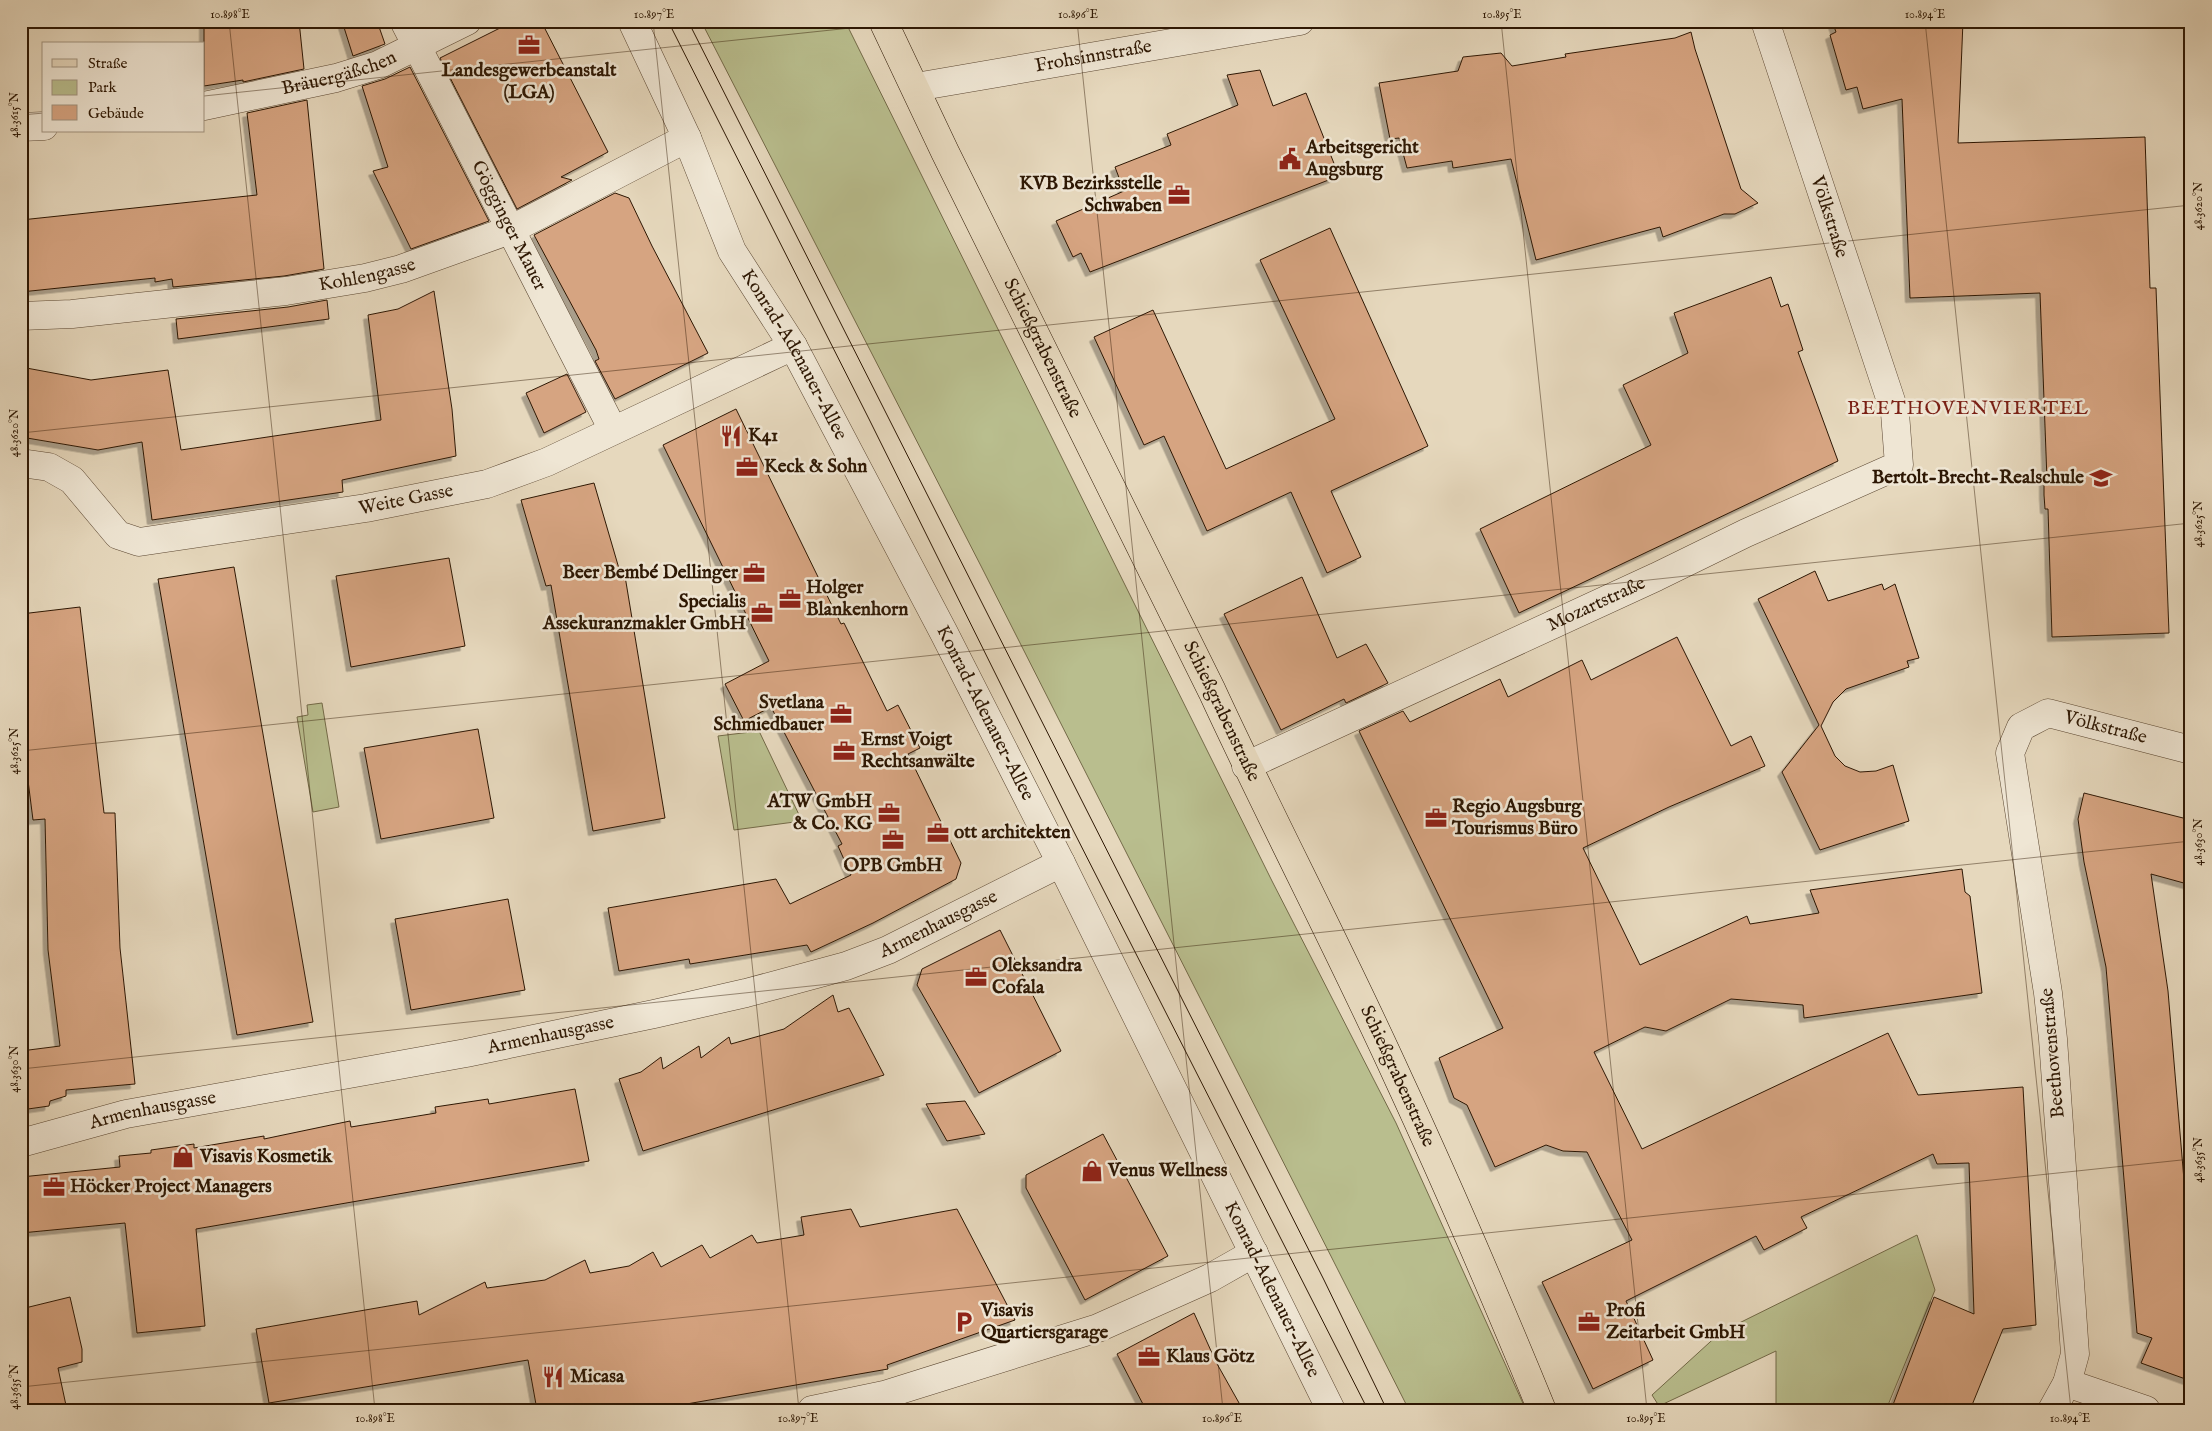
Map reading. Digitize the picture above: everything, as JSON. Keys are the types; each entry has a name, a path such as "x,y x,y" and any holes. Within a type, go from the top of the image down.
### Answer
{"main road":[{"name":"Schießgrabenstraße","path":"882,21 1212,691 1246,766 1398,1077 1484,1269 1542,1410"}],"street":[{"name":"Gögginger Mauer","path":"404,21 613,430"},
{"name":"Bräuergäßchen","path":"205,106 336,78 378,65 467,21"},
{"name":"Konrad-Adenauer-Allee","path":"632,21 687,138 732,250 793,346 941,626 1061,863 1331,1410"},
{"name":"Frohsinnstraße","path":"916,88 1300,21"},
{"name":"Völkstraße","path":"1764,21 1895,413"},
{"path":"21,127 42,126"},
{"name":"Kohlengasse","path":"21,316 72,314 286,291 365,278 401,269 510,230 687,138"},
{"name":"Weite Gasse","path":"21,463 49,467 72,480 118,535 139,542 366,508 487,484 547,462 793,346"},
{"name":"Mozartstraße","path":"1246,766 1656,577 1746,533 1899,465 1895,413"},
{"name":"Völkstraße","path":"2021,727 2048,713 2191,750"},
{"name":"Beethovenstraße","path":"2021,727 2010,753 2048,992 2076,1354 2067,1383 2052,1410"},
{"name":"Armenhausgasse","path":"21,1143 126,1114 466,1053 746,993 846,966 888,950 1061,863"},
{"path":"812,1410 890,1394 1098,1328 1210,1278 1254,1253"},
{"path":"2067,1383 2146,1410"}],"green space":[{"path":"701,21 845,21 1272,881 1396,1123 1526,1410 1409,1410 982,568"},
{"path":"322,703 339,807 313,812 297,717 308,715 307,705"},
{"path":"759,731 802,821 734,830 718,736"},
{"path":"1917,1235 1935,1290 1886,1410 1776,1410 1776,1351 1659,1406 1652,1395 1721,1332"}],"building":[{"path":"204,21 299,21 304,69 243,82 243,80 205,86"},
{"path":"342,21 377,21 385,44 353,56"},
{"path":"514,21 541,21 608,152 561,177 572,180 517,209 440,58"},
{"path":"1832,21 1963,21 1958,143 2145,137 2150,288 2156,288 2169,633 2052,637 2048,509 2045,509 2044,495 2044,480 2047,480 2040,293 1910,298 1902,99 1863,109 1857,87 1846,90 1830,35 1836,32"},
{"path":"1691,32 1741,189 1758,203 1735,214 1724,214 1663,237 1660,227 1536,260 1511,159 1453,168 1452,161 1407,168 1399,138 1390,139 1379,83 1458,71 1463,57 1501,53 1512,66 1566,57 1565,54 1675,38"},
{"path":"410,67 489,221 411,249 373,171 388,167 362,86 385,79"},
{"path":"1260,70 1273,106 1306,93 1339,176 1090,272 1081,253 1073,257 1056,221 1124,191 1115,167 1171,145 1167,134 1238,105 1227,75"},
{"path":"307,100 324,269 284,276 173,287 172,279 155,282 155,278 21,292 21,220 257,195 247,113"},
{"path":"615,193 629,198 708,353 615,399 595,361 599,359 596,350 534,235"},
{"path":"1330,228 1428,446 1331,491 1361,557 1327,573 1291,492 1207,531 1164,436 1144,445 1094,337 1153,310 1226,469 1335,419 1260,260"},
{"path":"1771,277 1781,307 1788,304 1803,350 1798,352 1838,461 1519,613 1480,529 1651,445 1623,385 1688,353 1674,313"},
{"path":"434,291 452,409 456,456 342,480 343,492 152,520 142,442 98,450 21,437 21,367 91,380 168,370 181,450 381,420 368,315 398,309"},
{"path":"327,300 329,319 178,339 176,319 288,307"},
{"path":"567,374 586,412 544,433 526,393"},
{"path":"736,409 841,624 844,623 887,711 898,705 920,748 908,754 961,863 956,879 873,923 811,952 807,945 690,964 689,959 619,971 608,908 776,879 790,904 851,875 838,846 842,844 771,707 744,721 725,684 769,661 663,445"},
{"path":"594,483 620,572 624,570 665,818 593,831 551,585 546,586 521,500"},
{"path":"449,558 465,646 351,667 336,576"},
{"path":"234,567 313,1022 237,1035 158,579"},
{"path":"1815,571 1828,601 1882,584 1884,590 1895,584 1919,658 1907,661 1909,667 1846,689 1833,702 1821,726 1835,756 1845,766 1860,772 1876,771 1893,765 1909,821 1820,850 1782,772 1819,725 1758,599"},
{"path":"1302,577 1337,658 1366,644 1388,683 1346,703 1344,699 1281,730 1224,614"},
{"path":"80,607 104,813 115,813 120,948 135,1084 66,1090 66,1096 50,1101 49,1106 21,1110 21,1051 60,1046 48,950 45,819 33,820 21,725 21,614"},
{"path":"1677,637 1731,746 1751,736 1765,766 1669,807 1583,848 1640,965 1747,916 1750,924 1819,913 1810,890 1962,869 1965,892 1970,896 1982,993 1804,1018 1803,1005 1731,999 1666,1031 1645,1027 1594,1052 1642,1149 1888,1033 1918,1095 2023,1087 2036,1325 2003,1329 1970,1410 1891,1410 1934,1297 1974,1314 1969,1163 1937,1164 1933,1154 1801,1217 1807,1228 1764,1250 1756,1236 1626,1301 1653,1360 1593,1389 1542,1282 1632,1240 1587,1152 1563,1151 1546,1145 1495,1167 1467,1105 1454,1098 1439,1058 1503,1028 1359,731 1403,711 1410,722 1500,679 1508,697 1582,660 1591,680"},
{"path":"478,729 494,818 381,839 364,748"},
{"path":"2084,793 2191,820 2191,885 2151,874 2168,991 2185,1192 2191,1194 2191,1381 2141,1363 2152,1338 2137,1333 2106,967 2084,862 2078,819"},
{"path":"508,899 525,990 411,1010 395,919"},
{"path":"1000,930 1061,1051 979,1093 917,985 922,969"},
{"path":"833,995 838,1012 849,1008 884,1075 643,1151 619,1079 641,1072 661,1057 663,1069 699,1046 701,1058 729,1037 731,1044 784,1029"},
{"path":"575,1089 589,1161 196,1229 205,1326 137,1333 125,1223 21,1233 21,1177 120,1167 119,1156 151,1153 151,1150 194,1144 194,1148 264,1136 264,1139 350,1121 351,1127 436,1113 435,1107 488,1099 489,1104"},
{"path":"965,1101 985,1134 947,1141 926,1104"},
{"path":"1103,1134 1168,1256 1085,1300 1026,1188 1026,1175"},
{"path":"851,1209 860,1227 957,1209 1015,1320 887,1365 888,1369 652,1410 537,1410 528,1360 269,1403 256,1329 417,1301 419,1315 485,1282 487,1288 545,1280 585,1260 590,1273 629,1266 653,1252 661,1267 702,1245 710,1258 752,1235 757,1243 804,1235 801,1217"},
{"path":"70,1297 82,1349 82,1362 58,1368 67,1410 21,1410 21,1309"},
{"path":"1194,1313 1216,1362 1243,1410 1146,1410 1117,1354"}],"tram line":[{"path":"668,21 869,419 1072,828 1368,1410"},
{"path":"688,21 1324,1280 1387,1410"}],"place":[{"name":"Landesgewerbeanstalt (LGA)","path":"529,45"},
{"name":"Arbeitsgericht Augsburg","path":"1290,159"},
{"name":"KVB Bezirksstelle Schwaben","path":"1179,195"},
{"name":"K41","path":"731,436"},
{"name":"Keck & Sohn","path":"747,467"},
{"name":"Bertolt-Brecht-Realschule","path":"2101,478"},
{"name":"Beer Bembé Dellinger","path":"754,573"},
{"name":"Holger Blankenhorn","path":"790,599"},
{"name":"Specialis Assekuranzmakler GmbH","path":"762,613"},
{"name":"Svetlana Schmiedbauer","path":"841,714"},
{"name":"Ernst Voigt Rechtsanwälte","path":"844,751"},
{"name":"ATW GmbH & Co. KG","path":"889,813"},
{"name":"Regio Augsburg Tourismus Büro","path":"1436,818"},
{"name":"ott architekten","path":"938,833"},
{"name":"OPB GmbH","path":"893,840"},
{"name":"Oleksandra Cofala","path":"976,977"},
{"name":"Visavis Kosmetik","path":"183,1157"},
{"name":"Venus Wellness","path":"1092,1171"},
{"name":"Höcker Project Managers","path":"54,1187"},
{"name":"Visavis Quartiersgarage","path":"964,1322"},
{"name":"Profi Zeitarbeit GmbH","path":"1589,1322"},
{"name":"Klaus Götz","path":"1149,1357"},
{"name":"Micasa","path":"553,1377"}],"district":[{"name":"BEETHOVENVIERTEL","path":"1968,408"}]}
